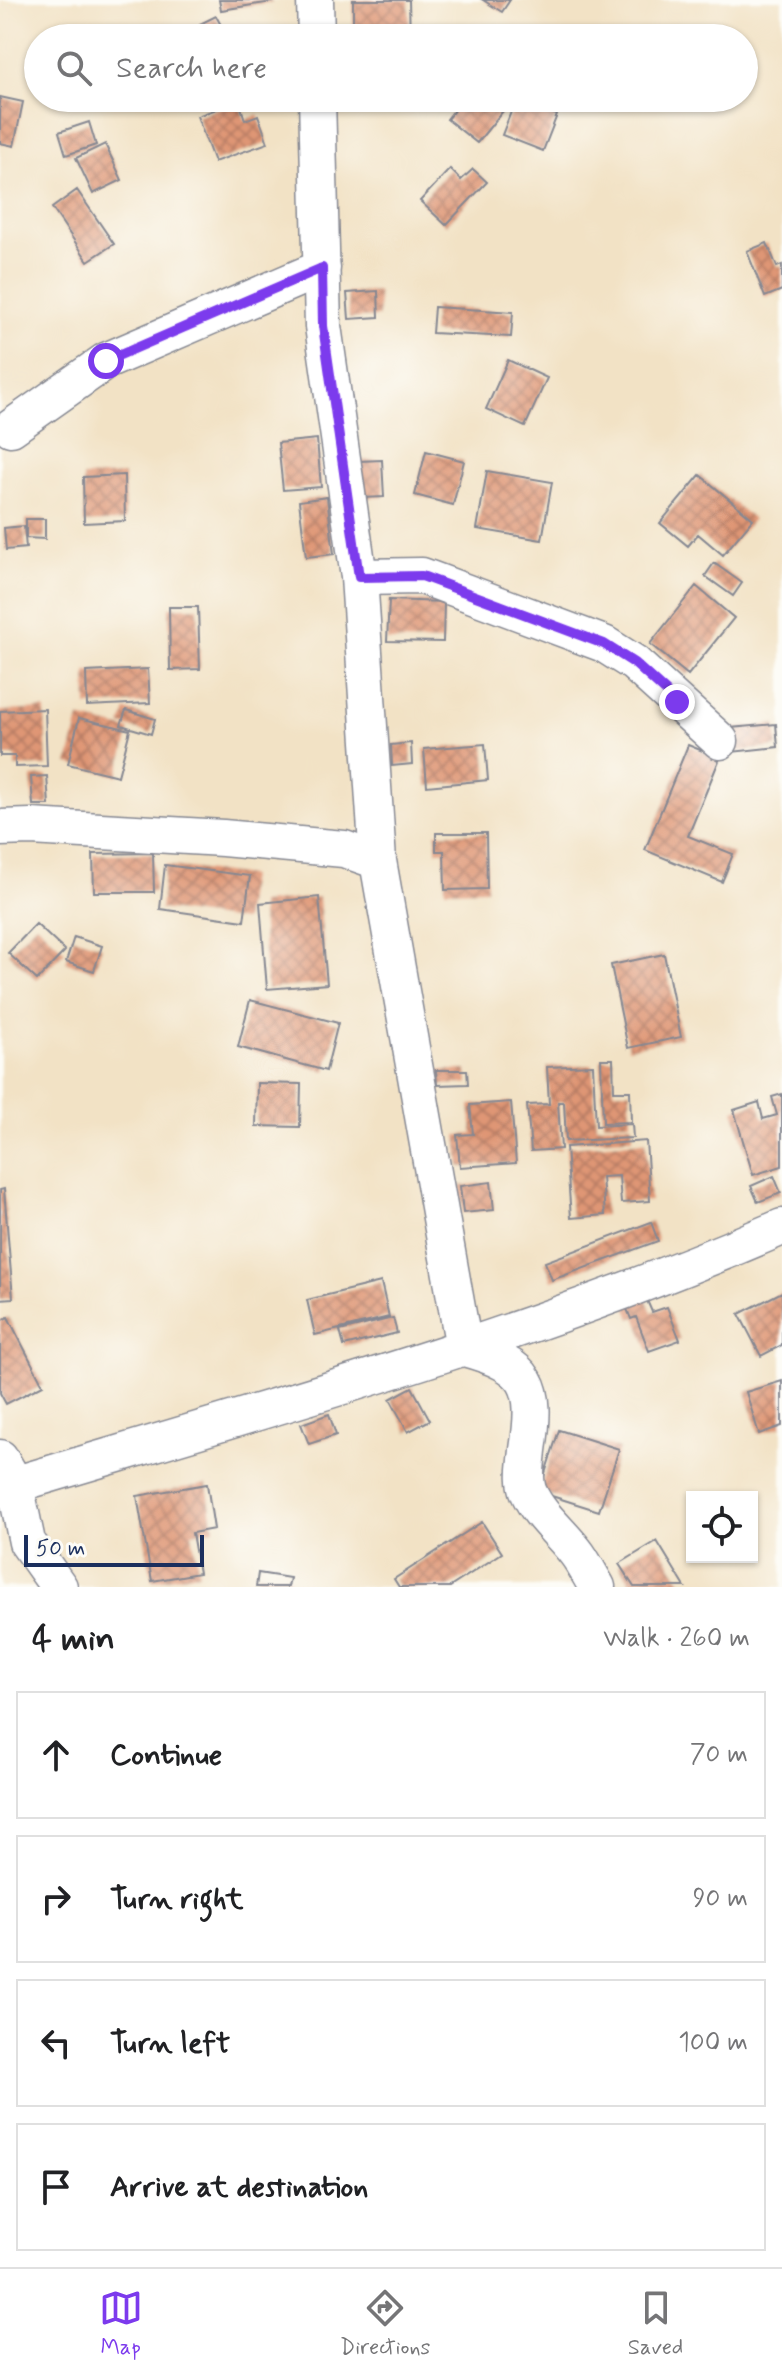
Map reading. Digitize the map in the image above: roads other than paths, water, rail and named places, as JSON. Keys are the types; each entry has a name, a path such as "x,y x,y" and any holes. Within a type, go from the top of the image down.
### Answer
{"street":[{"path":"315,0 316,24"},
{"path":"317,112 323,326 359,577 378,861 464,1348"},
{"path":"11,428 106,361 322,268"},
{"path":"359,577 422,576 604,644 634,663 720,741"},
{"path":"0,828 31,827 344,849 378,861"},
{"path":"59,1587 27,1542 5,1477 464,1348 716,1256 782,1227"},
{"path":"464,1348 491,1355 511,1365 525,1381 531,1396 532,1424 525,1475 527,1489 536,1506 579,1556 597,1587"}]}
